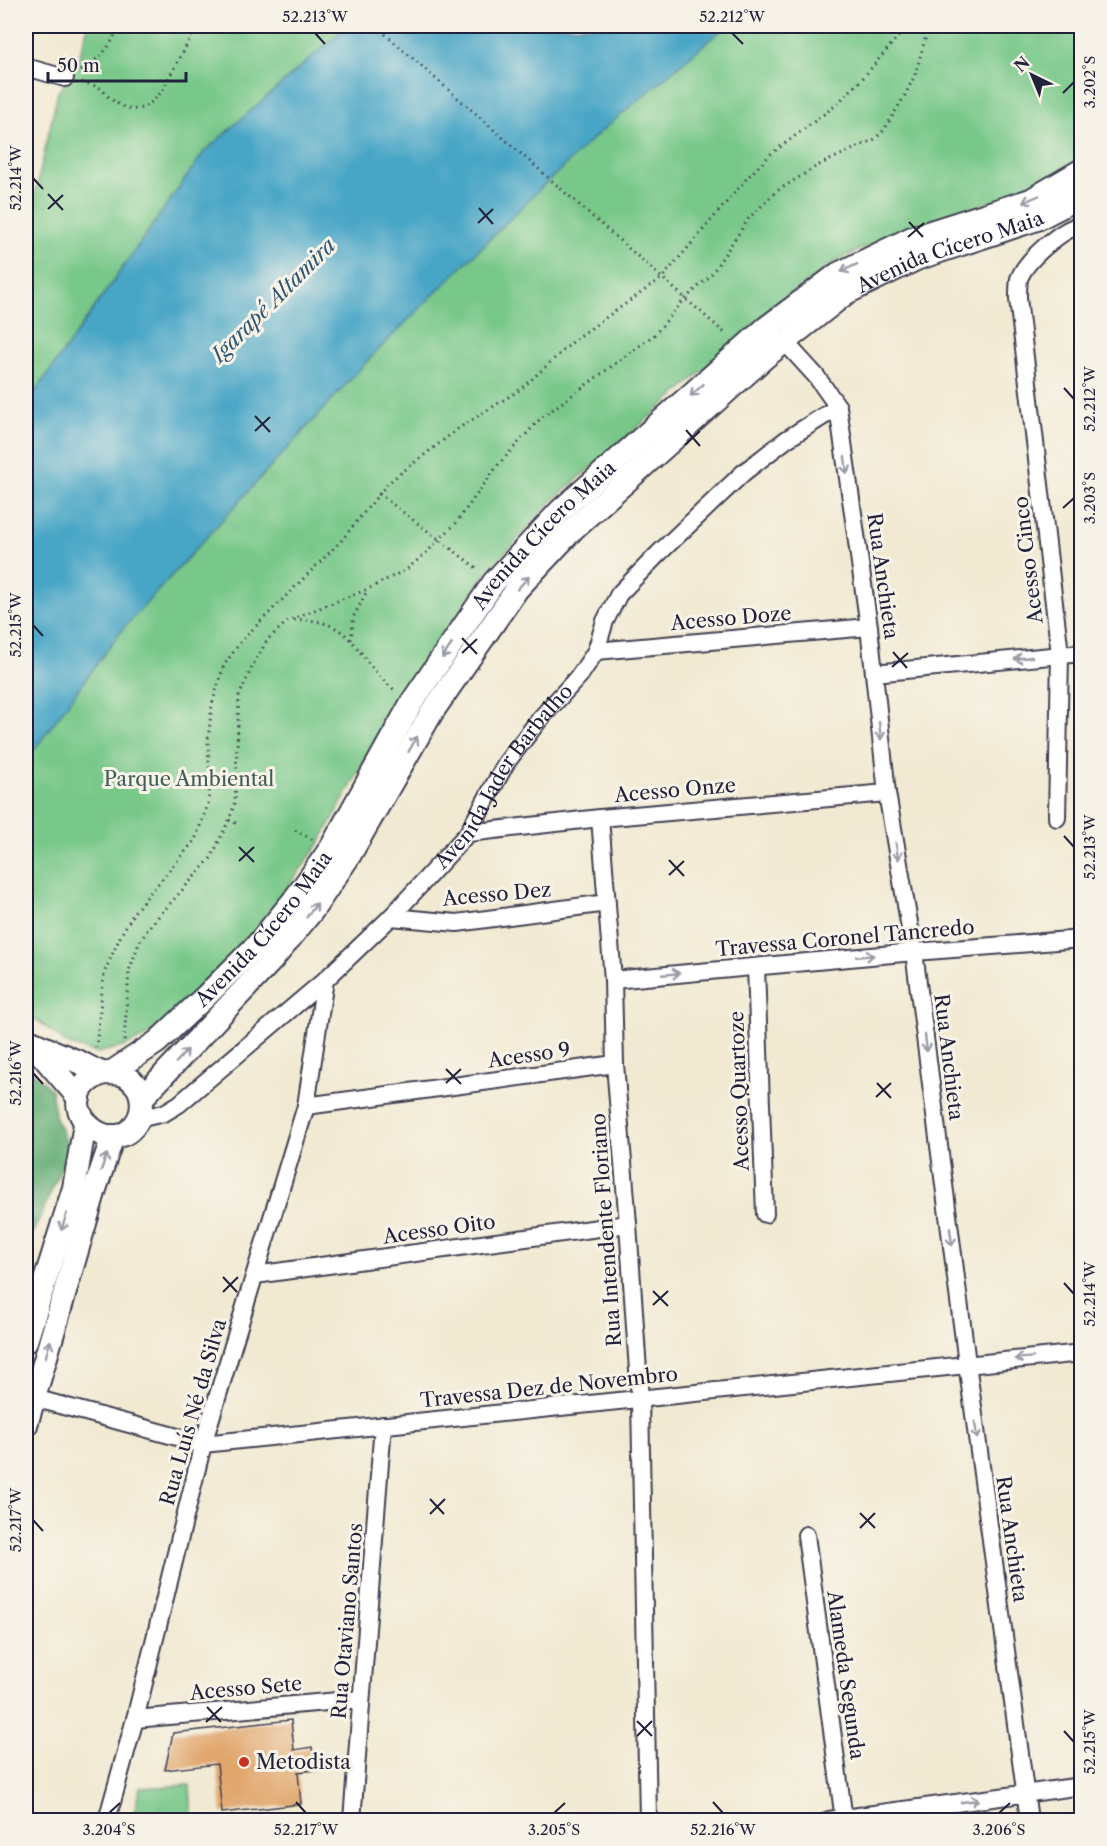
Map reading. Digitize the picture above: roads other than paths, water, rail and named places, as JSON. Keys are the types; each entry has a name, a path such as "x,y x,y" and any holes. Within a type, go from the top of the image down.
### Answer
{"main road":[{"name":"Avenida Cícero Maia","path":"104,1066 157,1042 257,945 294,900 331,848 412,702 494,582 560,511 766,328 838,274 912,238 1031,200 1082,170"},
{"name":"Avenida Cícero Maia","path":"140,1109 272,960 312,911 349,856 432,712 517,589 573,528 785,342 846,293 916,259 1037,219 1075,199"},
{"path":"28,1040 104,1066 131,1080 138,1088 140,1109 123,1133 113,1136 93,1131 80,1116 79,1098 87,1082 104,1066"},
{"path":"28,1040 79,1098"},
{"path":"26,1341 74,1188 85,1124"},
{"path":"26,1425 30,1397 113,1136"}],"street":[{"path":"26,67 67,79"},
{"path":"1075,199 1078,225"},
{"name":"Acesso Cinco","path":"1057,818 1060,654 1018,298 1019,279 1033,259 1057,237 1078,225"},
{"name":"Rua Anchieta","path":"766,328 785,342 816,376 838,407 869,627 887,793 914,952 1029,1821"},
{"name":"Avenida Jader Barbalho","path":"140,1109 164,1113 179,1104 326,980 391,917 468,833 506,763 539,720 580,675 596,651 605,621 619,594 743,473 787,440 838,407"},
{"name":"Acesso Doze","path":"596,651 869,627"},
{"path":"874,672 1082,653"},
{"name":"Acesso Onze","path":"468,833 600,818 887,793"},
{"name":"Rua Intendente Floriano","path":"600,818 613,980 615,1064 640,1400 648,1821"},
{"name":"Acesso Dez","path":"391,917 457,923 607,903"},
{"name":"Travessa Coronel Tancredo","path":"613,980 1082,939"},
{"name":"Acesso Quartoze","path":"756,967 765,1215"},
{"name":"Rua Luís Né da Silva","path":"106,1821 135,1719 203,1444 306,1106 326,980"},
{"name":"Acesso 9","path":"306,1106 615,1064"},
{"name":"Acesso Oito","path":"255,1275 628,1224"},
{"name":"Travessa Dez de Novembro","path":"30,1397 203,1444 640,1400 967,1363 1082,1353"},
{"name":"Rua Otaviano Santos","path":"352,1821 383,1425"},
{"name":"Alameda Segunda","path":"806,1535 839,1820"},
{"name":"Acesso Sete","path":"135,1719 361,1699"},
{"path":"839,1820 1082,1786"}],"water":[{"name":"Igarapé Altamira","path":"347,26 726,26 599,133 369,359 120,632 26,761 26,405 204,152"}],"place":[{"name":"Metodista","path":"244,1762"}],"park label":[{"name":"Parque Ambiental","path":"189,779"}]}
